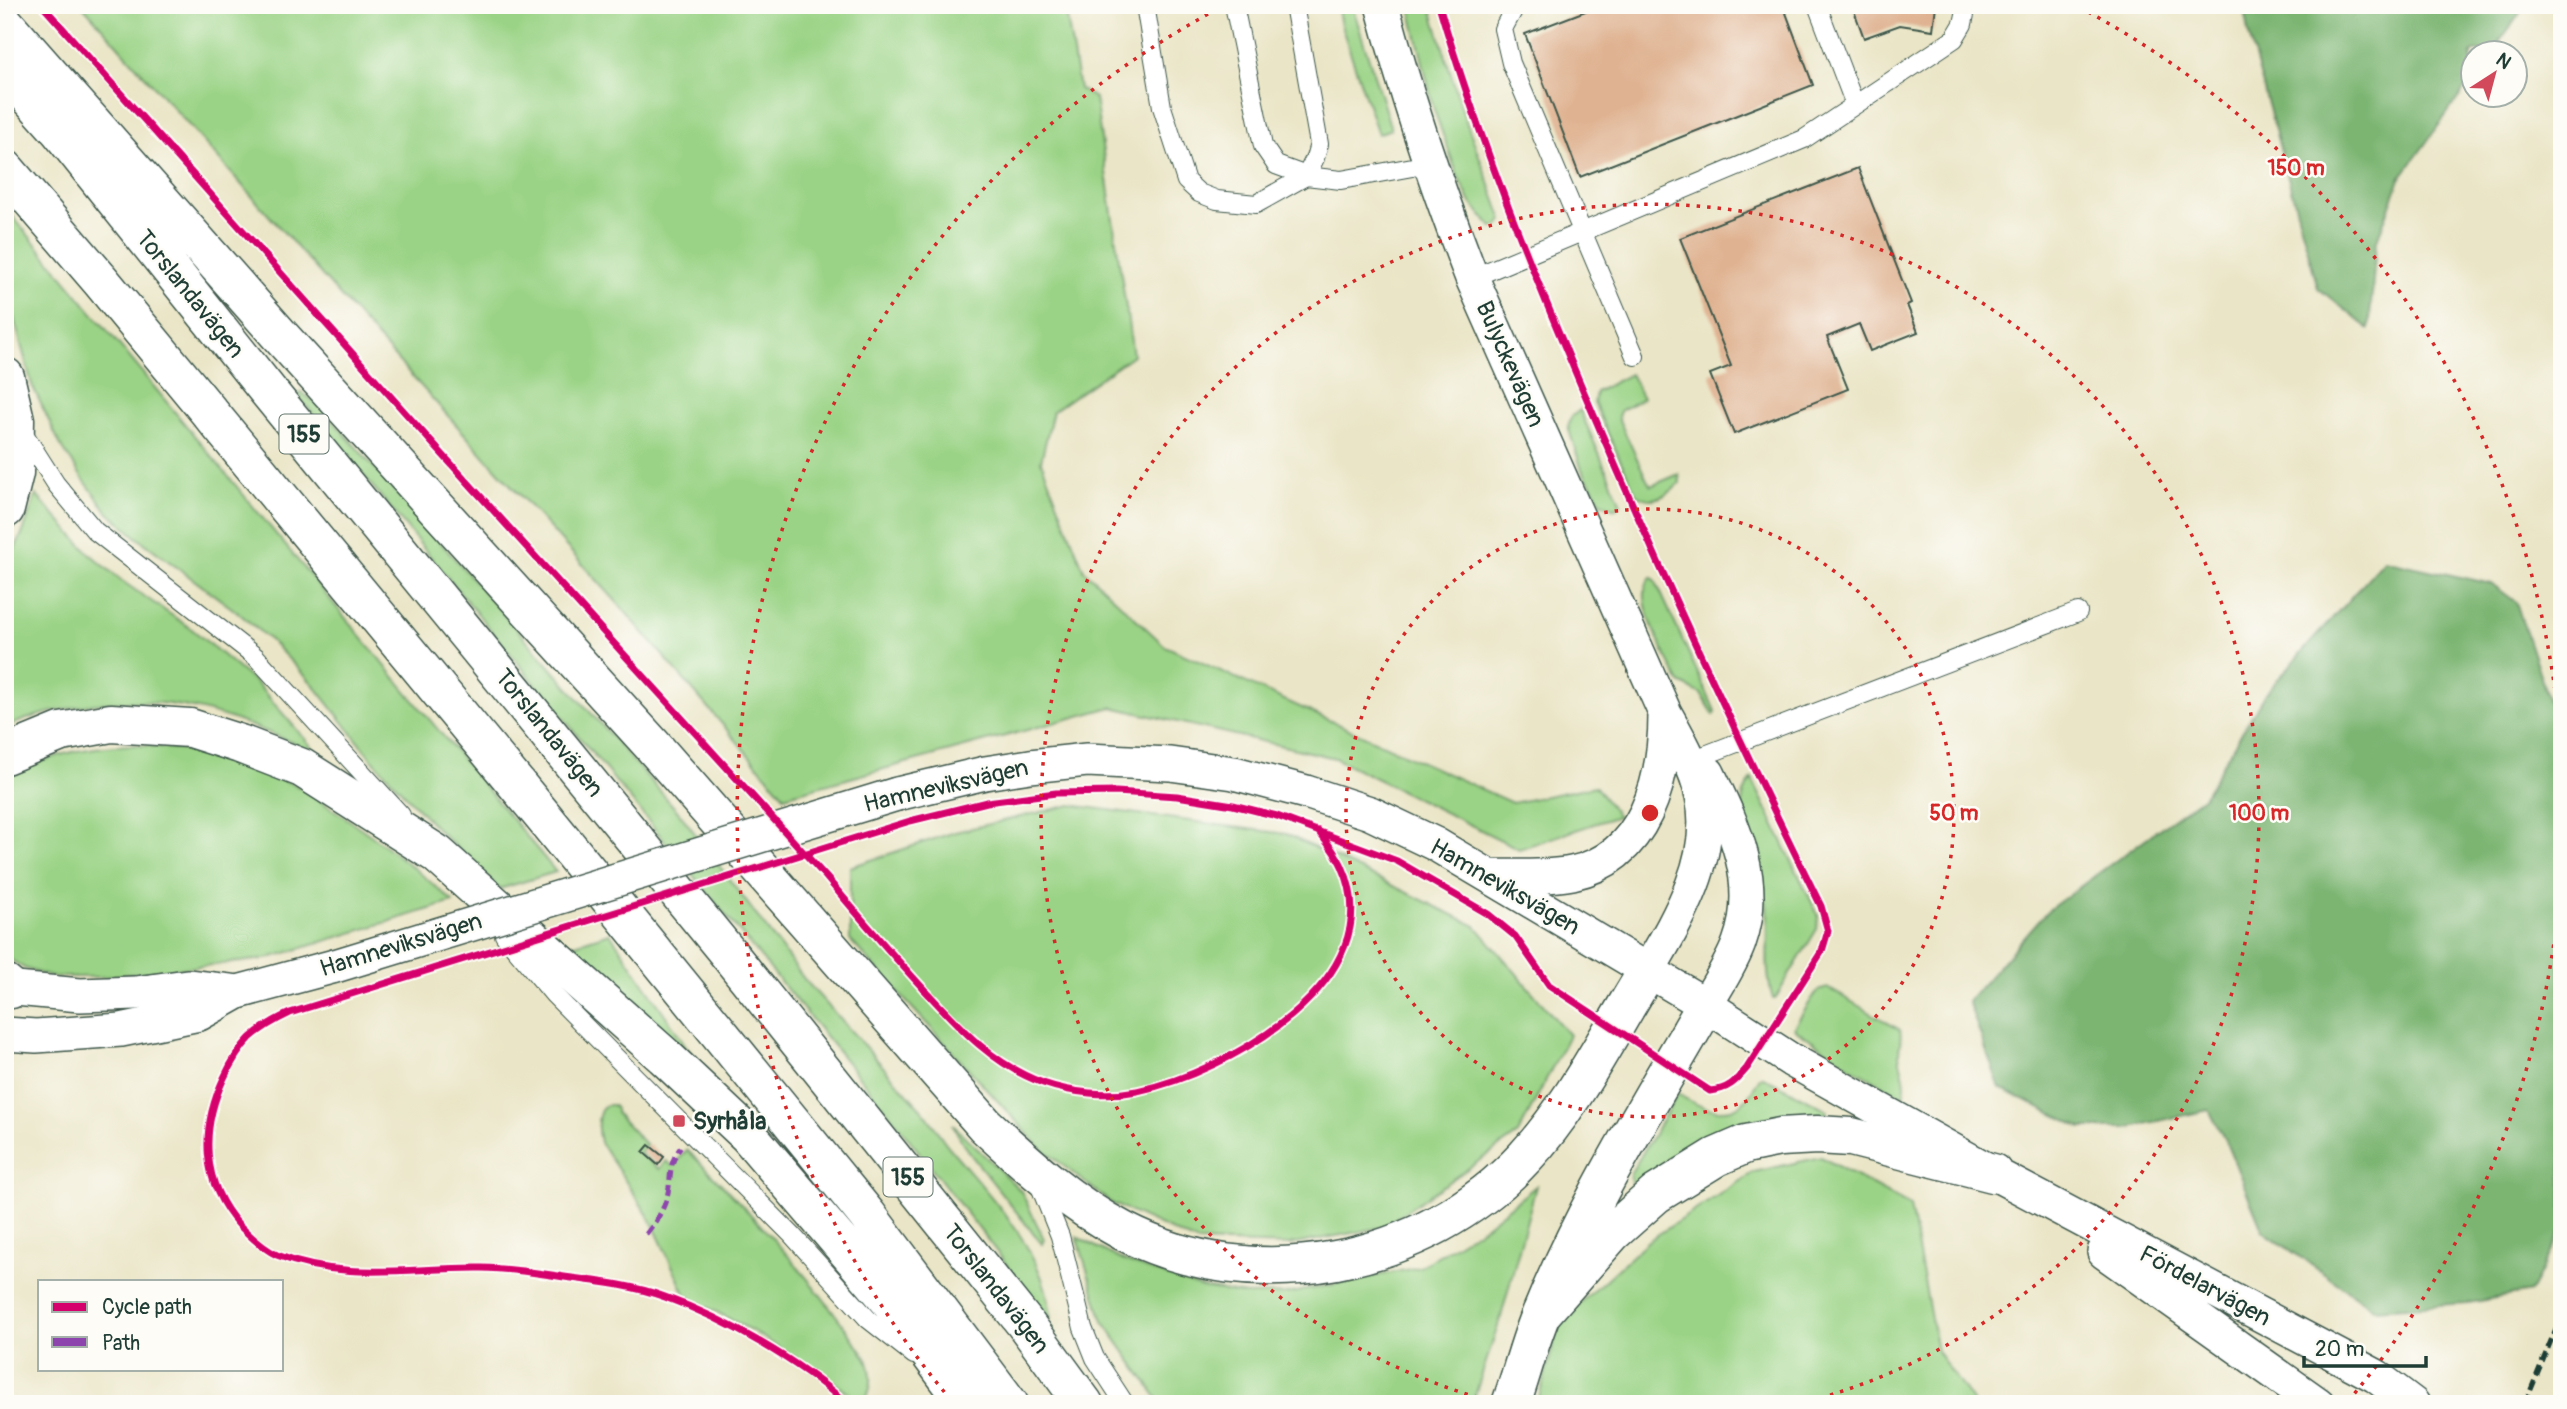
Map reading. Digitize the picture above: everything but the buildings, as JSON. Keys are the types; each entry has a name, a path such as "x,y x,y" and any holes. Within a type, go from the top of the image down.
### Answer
{"main road":[{"path":"5,24 282,338 653,746 985,1125 1032,1170 1082,1207 1124,1232 1197,1258 1242,1265 1289,1267 1340,1260 1416,1236 1472,1205 1524,1159 1573,1098 1647,972"},
{"name":"Torslandavägen","path":"5,69 60,131 268,391 736,963 1024,1322 1084,1404"},
{"name":"155","path":"5,169 101,281 542,815 867,1215 1009,1404"},
{"path":"5,377 15,420 14,473 5,509"},
{"path":"5,755 61,732 111,723 190,728 302,768 437,855 654,1047 748,1135 897,1309 961,1395"},
{"path":"1511,1404 1541,1314 1580,1229 1625,1143 1706,1005"},
{"path":"1541,1314 1612,1233 1656,1194 1716,1157 1746,1144 1780,1137 1817,1135 1851,1138 1993,1173"}],"street":[{"name":"Bulyckevägen","path":"1382,5 1429,164 1472,278 1665,713 1690,750 1740,843 1745,864 1747,910 1739,943 1706,1005"},
{"name":"Bulyckevägen","path":"1489,876 1575,873 1618,852 1638,831 1651,804 1665,740 1665,713"},
{"name":"Bulyckevägen","path":"1647,972 1688,898 1697,873 1704,821 1702,796 1690,750"},
{"name":"Hamneviksvägen","path":"5,1034 36,1036 121,1030 199,1014 239,992 335,966 897,794 985,773 1087,761 1170,764 1234,774 1306,792 1370,813 1434,844 1706,1005"},
{"name":"Hamneviksvägen","path":"7,987 80,995 136,993 187,986 239,992"},
{"name":"Fördelarvägen","path":"1706,1005 1791,1060 1993,1173 2376,1376 2413,1404"},
{"name":"Fördelarvägen","path":"1993,1173 2318,1404"}],"lane":[{"path":"1145,5 1162,107 1186,181 1199,193 1217,200 1256,204 1306,176 1319,144 1294,5"},
{"path":"1234,5 1263,146 1276,165 1306,176 1341,180 1429,164"},
{"path":"1516,5 1503,29 1511,63 1635,356"},
{"path":"1816,5 1855,105"},
{"path":"1472,278 1804,139 1954,39 1964,24 1967,5"},
{"path":"15,420 56,484 95,531 256,657 437,855"},
{"path":"1690,750 2078,612"},
{"path":"1032,1170 1060,1236 1083,1328 1095,1358 1125,1404"}],"green space":[{"path":"82,5 1065,5 1079,89 1095,98 1133,355 1053,411 1041,461 1084,570 1165,646 1512,803 1595,786 1618,816 1519,849 1335,758 1112,707 784,796 623,609"},
{"path":"1337,5 1352,5 1391,129 1378,134 1341,25"},
{"path":"1412,5 1430,5 1463,113 1503,220 1497,227 1492,227 1471,203 1459,179 1434,110 1411,12"},
{"path":"2243,5 2526,5 2502,38 2458,38 2458,98 2400,179 2376,243 2369,329 2318,288"},
{"path":"5,207 556,872 499,889 436,828 373,760 313,684 272,642 108,512 60,444 32,385 5,285"},
{"path":"1630,374 1643,398 1620,411 1618,418 1648,482 1651,486 1679,474 1680,483 1659,498 1648,499 1636,494 1594,403 1596,392"},
{"path":"301,392 320,406 681,815 805,980 923,1111 949,1147 998,1205 1027,1247 1047,1292 1051,1317 1049,1319 888,1112 303,402 298,395"},
{"path":"1580,410 1621,504 1615,509 1601,502 1582,470 1568,427 1571,417"},
{"path":"36,495 89,553 122,581 193,630 258,685 318,754 229,718 173,704 111,703 68,709 5,728 5,569 23,532"},
{"path":"2384,560 2492,584 2516,602 2560,735 2562,1229 2530,1292 2468,1303 2374,1309 2263,1231 2227,1144 2209,1110 2126,1128 2082,1128 2000,1088 1968,1001 2047,911 2204,796 2264,695"},
{"path":"1651,577 1655,580 1716,713 1714,715 1701,694 1680,683 1658,639 1645,598 1646,586"},
{"path":"130,745 173,748 235,761 295,785 378,841 453,902 266,959 104,977 51,977 24,968 5,956 5,779 50,758 97,748"},
{"path":"1752,779 1818,915 1817,929 1775,999 1768,976 1766,897 1742,808 1744,793"},
{"path":"1071,805 1286,834 1476,926 1569,1035 1518,1134 1383,1227 1290,1245 1196,1242 1111,1203 1040,1147 850,940 850,867 955,832"},
{"path":"610,933 693,1056 569,946"},
{"path":"1828,988 1900,1030 1899,1054 1905,1080 1903,1096 1856,1070 1795,1029 1817,991"},
{"path":"1761,1076 1826,1109 1827,1113 1822,1117 1782,1118 1726,1130 1673,1156 1639,1183 1634,1184 1631,1181 1630,1174 1678,1094 1700,1106 1725,1110 1741,1104"},
{"path":"613,1105 616,1113 646,1145 640,1153 659,1169 666,1161 673,1166 687,1150 783,1250 827,1303 867,1359 871,1382 863,1404 828,1378 751,1330 686,1296 651,1220 600,1142 598,1119 603,1107"},
{"path":"952,1124 1021,1191 1044,1239 1042,1244 967,1150"},
{"path":"1821,1157 1910,1206 1937,1351 1974,1404 1537,1404 1560,1321 1648,1241 1754,1172"},
{"path":"1536,1186 1501,1317 1472,1404 1179,1404 1176,1400 1162,1404 1103,1321 1077,1237 1124,1261 1202,1288 1247,1295 1286,1294 1420,1267 1487,1225"}],"railway":[{"path":"2525,1404 2562,1314"}],"marked path":[{"path":"646,1234 664,1205 673,1160 681,1147"}],"cycle path":[{"path":"42,5 920,985 976,1042 1007,1065 1043,1083 1066,1089 1102,1094 1126,1093 1173,1081 1214,1064 1255,1042 1292,1015 1323,983 1344,947 1352,908 1342,866 1318,831"},
{"path":"847,1404 807,1372 737,1329 688,1306 642,1290 504,1269 353,1271 302,1263 277,1255 257,1242 240,1226 227,1209 211,1174 208,1155 211,1117 216,1097 229,1068 250,1038 290,1013 910,821 987,802 1056,793 1116,792 1177,796 1233,805 1277,816 1397,861 1488,914 1515,936 1549,985 1710,1091 1731,1084 1747,1068 1822,951 1828,931 1821,906 1646,536 1571,361 1490,159 1439,5"}],"place":[{"name":"Syrhåla","path":"679,1121"}]}
